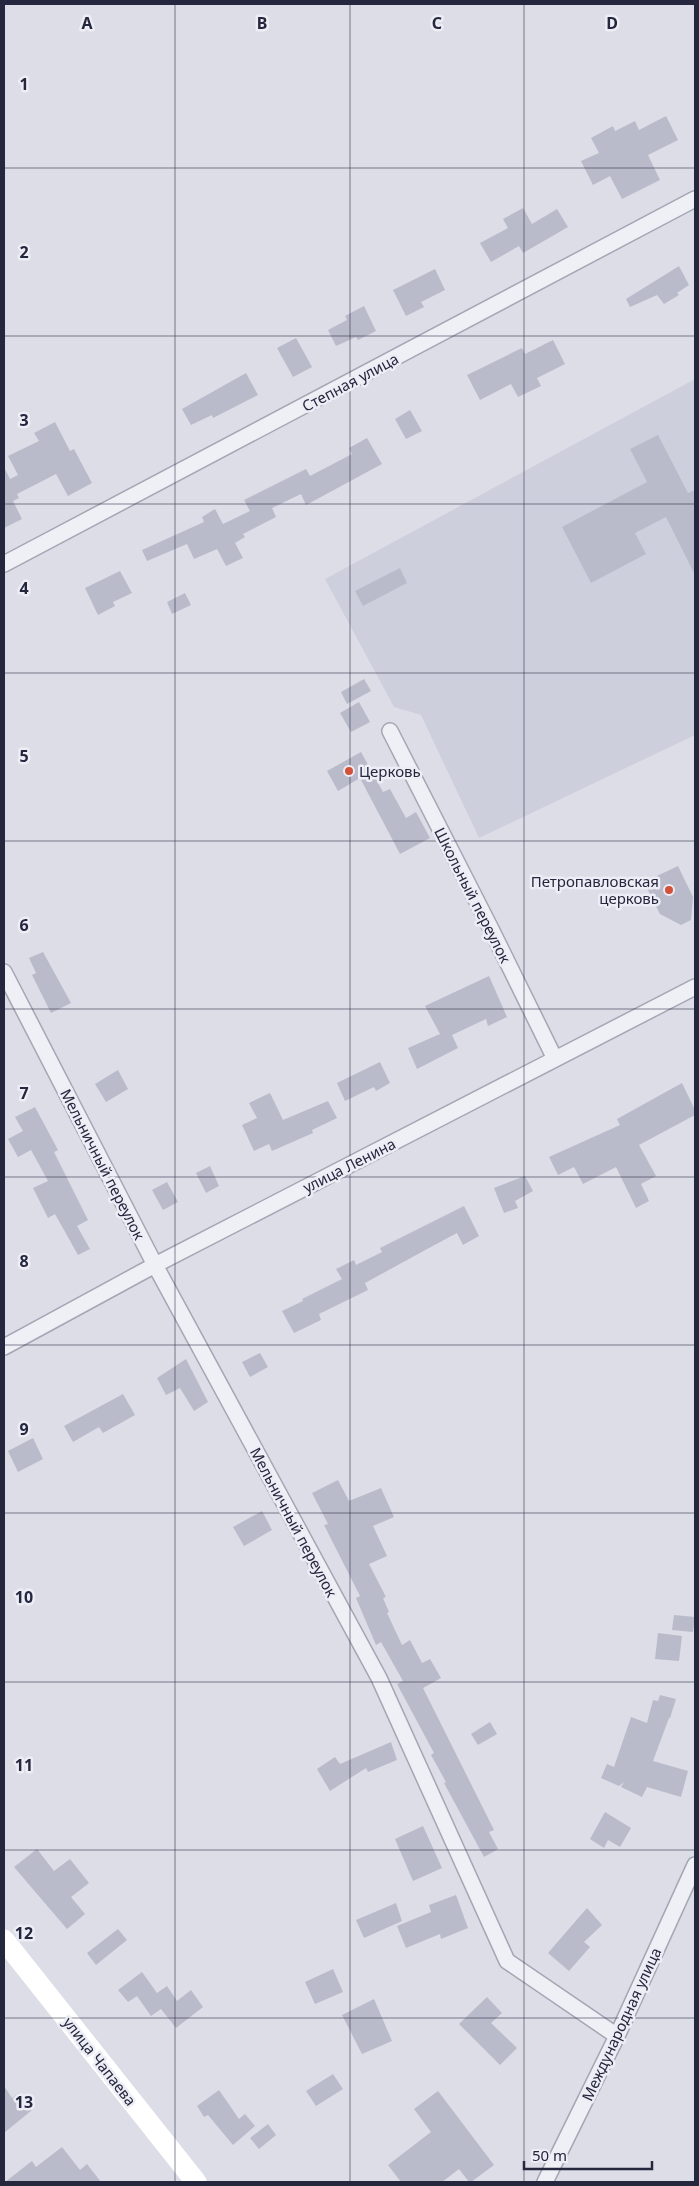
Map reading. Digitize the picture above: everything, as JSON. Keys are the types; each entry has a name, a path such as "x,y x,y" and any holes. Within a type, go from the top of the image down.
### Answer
{"main road":[{"name":"улица Чапаева","path":"4,1940 196,2182"}],"street":[{"name":"Степная улица","path":"4,564 695,199"},
{"name":"Школьный переулок","path":"390,731 555,1059"},
{"name":"Мельничный переулок","path":"4,972 155,1265 379,1678 507,1961 617,2036"},
{"name":"улица Ленина","path":"4,1347 155,1265 695,987"},
{"name":"Международная улица","path":"545,2182 617,2036 695,1865"}],"shaded area":[{"path":"695,379 695,735 479,838 421,715 394,707 325,579"}],"building":[{"path":"666,116 678,140 648,155 660,180 622,199 610,176 593,185 581,161 599,153 591,138 613,126 615,131 635,121 639,130"},
{"path":"523,208 532,224 557,209 568,227 523,253 519,246 491,262 480,243 508,228 503,219"},
{"path":"679,266 689,285 677,293 679,295 664,304 657,295 630,307 626,299"},
{"path":"435,269 445,290 421,302 424,307 406,316 393,290"},
{"path":"364,306 376,331 358,340 356,337 336,346 328,330 347,320 345,316"},
{"path":"296,338 312,367 293,377 277,348"},
{"path":"553,340 565,364 537,378 541,386 518,397 511,384 480,400 467,375 522,348 525,354"},
{"path":"246,373 258,395 213,418 212,415 191,425 182,409"},
{"path":"410,410 422,431 406,439 395,419"},
{"path":"55,422 70,451 74,449 92,483 68,496 56,474 17,494 19,498 13,501 22,519 4,528 4,467 10,479 18,475 8,456 39,441 34,433"},
{"path":"658,435 688,493 695,490 695,575 666,517 635,533 646,554 591,583 562,527 647,482 630,449"},
{"path":"367,438 382,464 306,505 301,494 272,508 276,517 243,534 245,537 235,543 243,558 226,566 217,549 194,559 187,544 147,561 142,550 204,522 202,517 215,509 223,524 250,511 244,500 306,469 310,476 352,454 349,448"},
{"path":"400,568 407,583 363,606 355,591"},
{"path":"120,571 132,593 113,602 115,606 98,615 85,588"},
{"path":"185,593 191,605 172,614 167,602"},
{"path":"364,679 371,691 347,704 341,692"},
{"path":"359,702 370,722 351,732 340,713"},
{"path":"361,752 383,792 390,789 406,818 416,812 430,838 400,854 360,778 338,791 327,771"},
{"name":"Петропавловская церковь","path":"678,866 693,897 691,920 681,925 660,914 644,882"},
{"path":"43,952 71,1003 51,1013 32,975 36,973 29,958"},
{"path":"489,976 507,1017 488,1026 486,1019 452,1035 458,1048 417,1069 408,1048 440,1034 425,1006"},
{"path":"380,1062 390,1083 376,1091 374,1087 345,1101 337,1083"},
{"path":"118,1070 128,1089 106,1102 95,1084"},
{"path":"682,1083 695,1110 695,1115 639,1145 656,1176 641,1184 649,1201 636,1208 616,1167 583,1184 574,1167 558,1175 549,1157 620,1125 617,1119"},
{"path":"270,1093 283,1120 328,1101 337,1118 312,1130 313,1133 272,1151 269,1144 254,1151 242,1125 257,1118 249,1103"},
{"path":"35,1107 58,1150 54,1152 88,1220 77,1226 90,1249 78,1255 55,1214 48,1218 33,1188 48,1181 31,1150 18,1157 8,1139 23,1131 15,1117"},
{"path":"210,1166 219,1186 206,1193 196,1173"},
{"path":"525,1176 533,1191 515,1201 518,1208 504,1213 494,1188"},
{"path":"167,1182 178,1202 163,1210 152,1190"},
{"path":"464,1206 479,1236 463,1245 457,1233 365,1283 368,1290 319,1314 321,1320 294,1333 282,1311 342,1279 336,1269 354,1260 356,1265 382,1252 380,1248"},
{"path":"260,1353 268,1367 250,1377 242,1362"},
{"path":"186,1359 208,1402 194,1411 180,1388 166,1395 157,1378"},
{"path":"123,1394 135,1415 103,1433 99,1427 73,1442 64,1426"},
{"path":"33,1438 43,1459 18,1472 8,1451"},
{"path":"338,1480 349,1501 381,1488 394,1517 373,1526 387,1556 369,1564 386,1597 383,1598 389,1612 387,1613 402,1645 410,1640 422,1663 430,1659 441,1678 423,1688 494,1830 489,1832 498,1849 484,1857 444,1783 446,1782 431,1755 434,1753 397,1684 403,1681 381,1642 376,1645 356,1598 360,1596 324,1525 328,1524 312,1493"},
{"path":"262,1511 272,1530 244,1546 233,1527"},
{"path":"674,1615 695,1617 693,1632 672,1630"},
{"path":"658,1633 682,1636 679,1661 655,1659"},
{"path":"660,1695 676,1699 653,1761 688,1771 681,1797 647,1787 642,1797 621,1787 624,1782 619,1786 601,1778 607,1764 614,1767 631,1717 647,1723 653,1700 658,1701"},
{"path":"490,1722 497,1734 478,1745 471,1734"},
{"path":"391,1742 397,1760 368,1772 366,1768 330,1791 317,1769 335,1757 340,1764"},
{"path":"605,1812 631,1828 620,1847 608,1840 604,1848 590,1839"},
{"path":"423,1826 442,1868 413,1881 395,1839"},
{"path":"37,1849 54,1871 70,1859 89,1883 71,1897 85,1914 67,1929 14,1867"},
{"path":"456,1895 468,1928 441,1939 440,1934 406,1948 397,1926 431,1912 429,1905"},
{"path":"396,1903 402,1921 364,1938 356,1920"},
{"path":"587,1908 602,1925 584,1942 590,1947 569,1971 548,1953"},
{"path":"118,1929 127,1940 96,1965 87,1953"},
{"path":"333,1969 343,1992 315,2004 305,1982"},
{"path":"142,1972 157,1993 167,1986 177,2001 191,1990 203,2007 176,2028 161,2009 151,2016 137,1996 128,2002 118,1990"},
{"path":"487,1997 502,2013 491,2023 517,2048 500,2065 459,2024"},
{"path":"374,1999 392,2041 362,2054 342,2015"},
{"path":"333,2074 343,2089 316,2106 306,2091"},
{"path":"4,2086 12,2098 19,2093 32,2110 4,2133"},
{"path":"219,2090 239,2119 245,2114 255,2126 233,2145 208,2115 204,2117 197,2106"},
{"path":"438,2091 494,2165 471,2182 459,2169 442,2182 401,2182 388,2165 431,2132 414,2109"},
{"path":"268,2124 276,2135 259,2149 250,2138"},
{"path":"62,2147 80,2170 87,2164 101,2182 5,2182 32,2161 36,2167"}],"place":[{"name":"Церковь","path":"349,771"},
{"name":"Петропавловская церковь","path":"669,890"}]}
